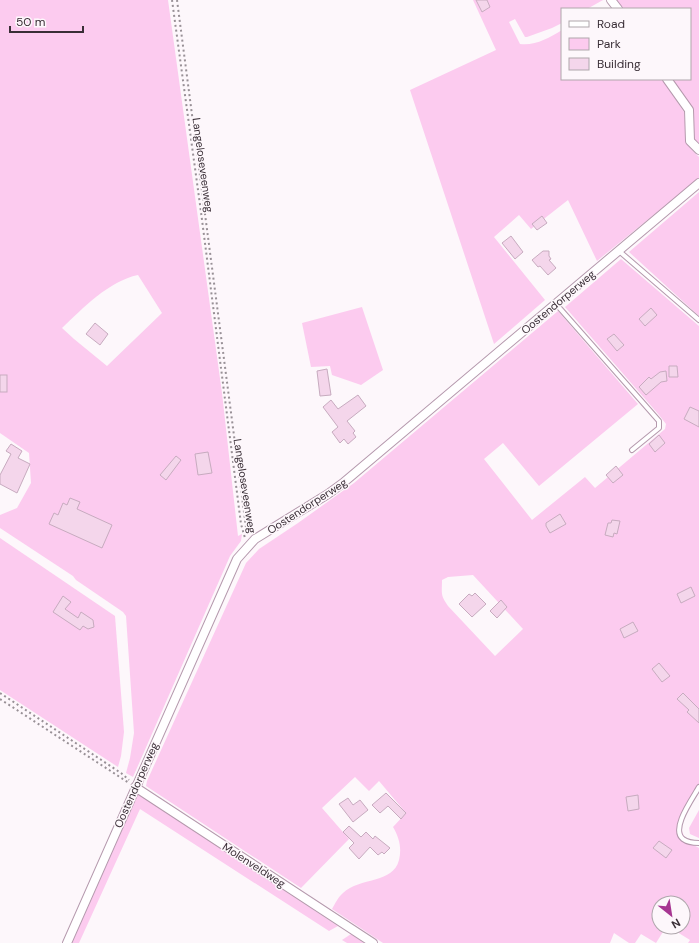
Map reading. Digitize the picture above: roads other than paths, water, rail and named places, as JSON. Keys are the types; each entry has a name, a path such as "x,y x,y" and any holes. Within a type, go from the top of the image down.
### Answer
{"street":[{"path":"611,0 617,8"},
{"path":"668,80 688,110 690,141 699,150"},
{"name":"Oostendorperweg","path":"67,943 237,558 255,539 328,494 343,483 699,183"},
{"name":"Molenveldweg","path":"135,787 373,943"}],"lane":[{"path":"619,250 699,320"},
{"path":"556,304 659,421 659,428 632,450"},
{"path":"699,787 680,823 679,832 683,839 699,843"}]}
